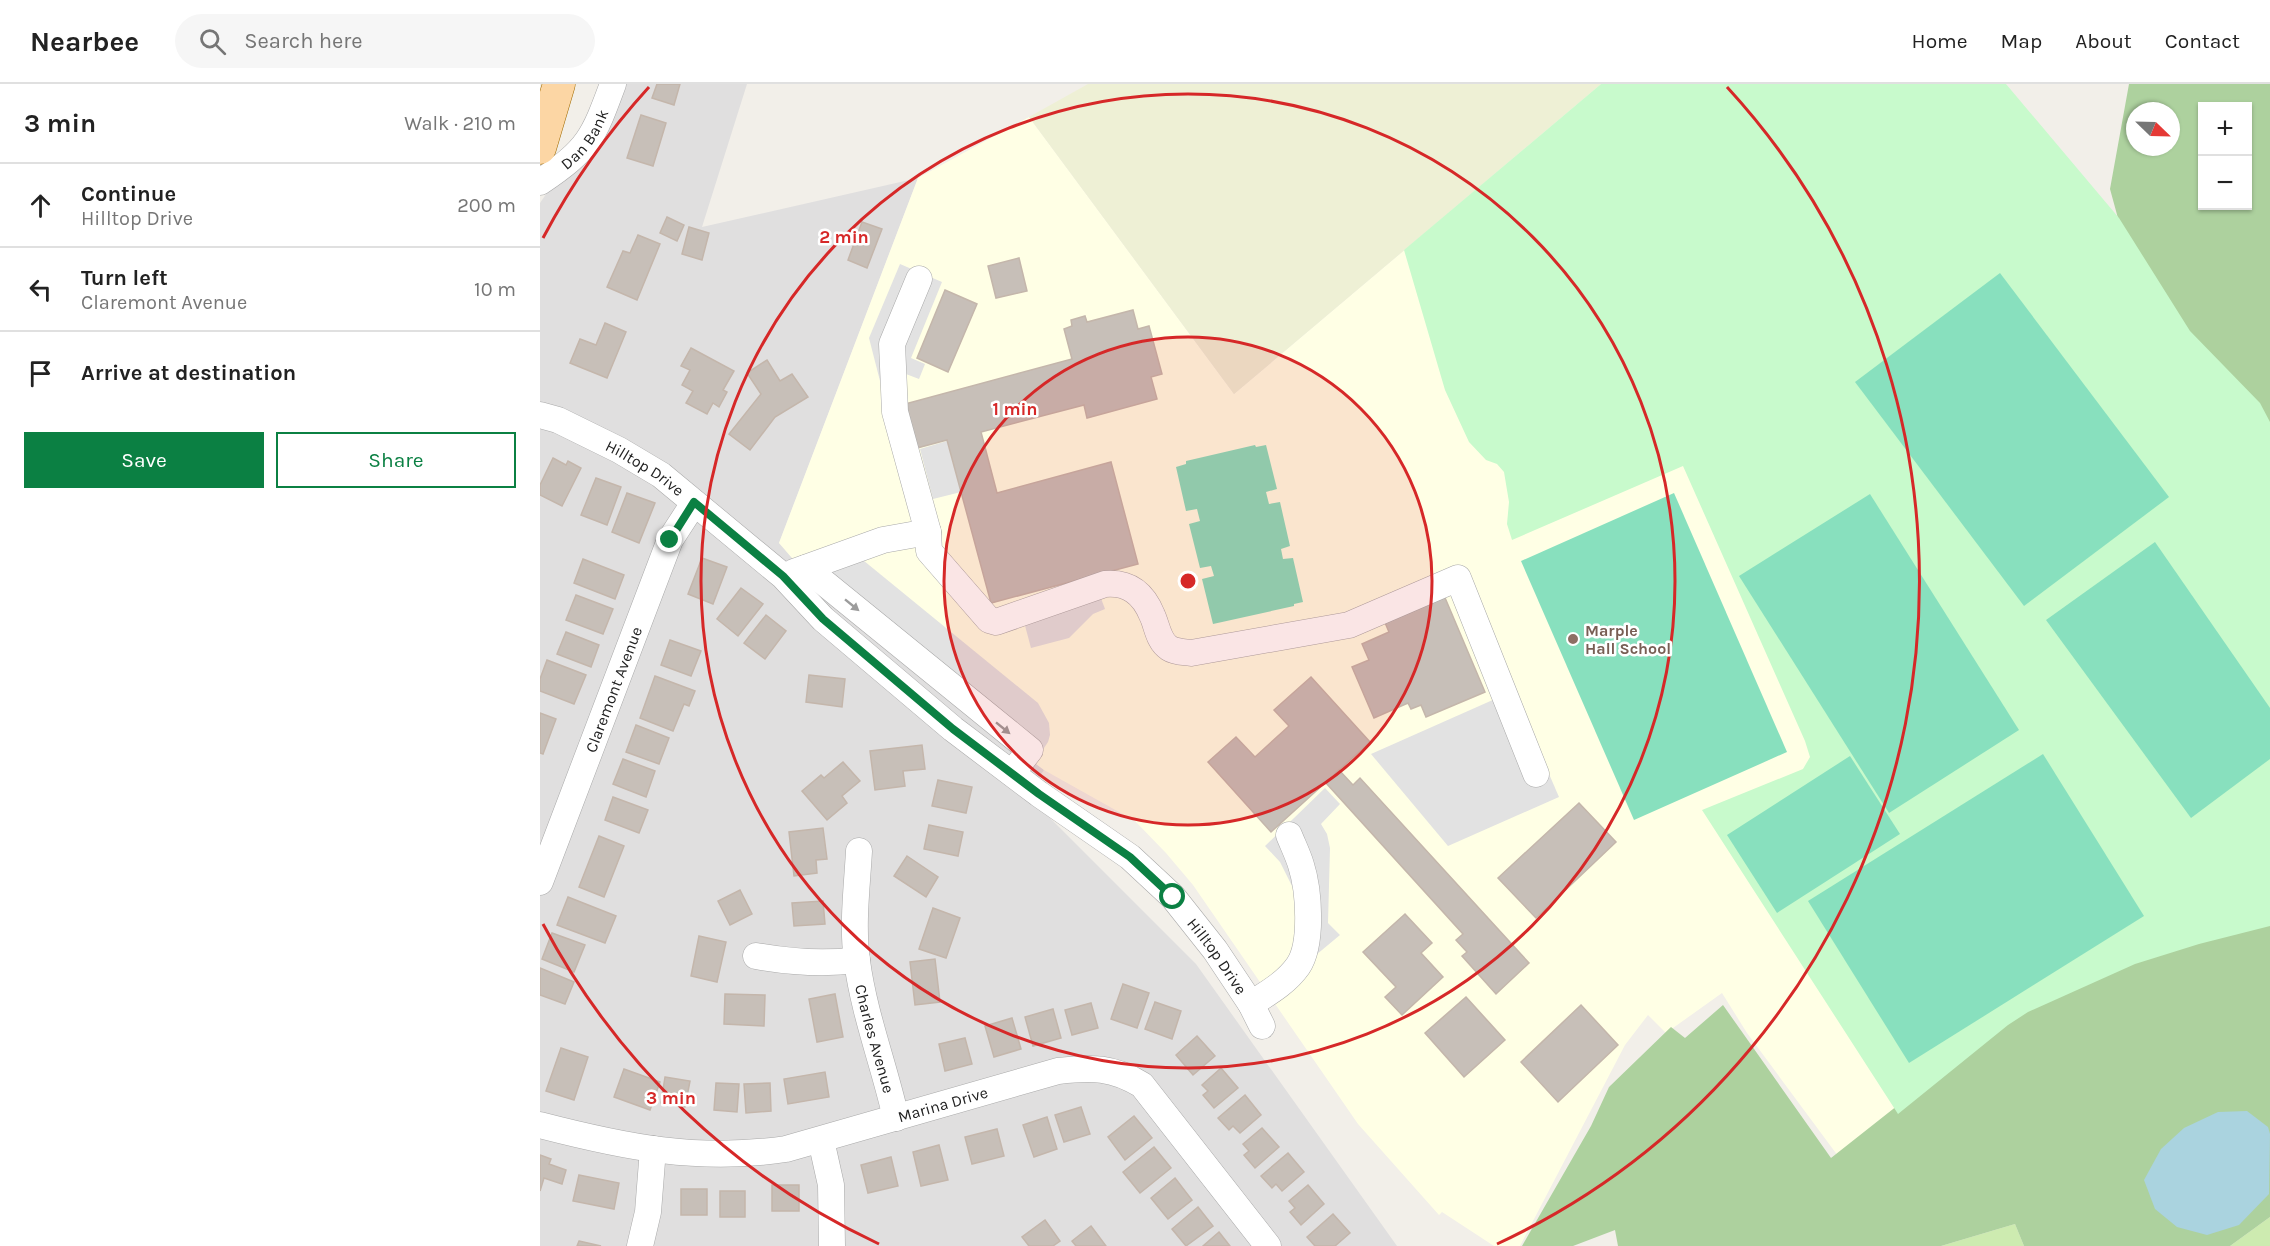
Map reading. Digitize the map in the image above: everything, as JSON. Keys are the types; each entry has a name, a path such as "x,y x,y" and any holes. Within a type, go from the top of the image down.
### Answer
{"main road":[{"path":"540,148 559,84"}],"street":[{"name":"Dan Bank","path":"540,182 567,164 583,149 597,129 613,84"},
{"path":"919,279 892,344 895,412 928,532 929,551 989,620 996,622 1105,584 1119,583 1137,594 1152,614 1162,640 1168,648 1191,653 1342,627 1458,578 1536,774"},
{"name":"Hilltop Drive","path":"540,415 558,420 619,450 661,475 694,502 795,572 823,619 847,640 953,729 1130,857 1173,897 1215,950 1256,1015 1300,963 1307,943 1308,904 1302,867 1289,835"},
{"name":"Claremont Avenue","path":"540,882 670,540 694,502"},
{"path":"795,572 883,540 928,532"},
{"name":"Charles Avenue","path":"860,844 855,914 857,960 869,1018 896,1118"},
{"path":"756,956 807,963 857,960"},
{"name":"Marina Drive","path":"540,1125 652,1149 706,1155 751,1154 786,1149 821,1140 1058,1071 1080,1068 1104,1069 1125,1074 1143,1085 1268,1246"},
{"path":"821,1140 831,1185 832,1246"},
{"path":"640,1246 648,1212 652,1149"}],"shaded area":[{"path":"600,84 747,84 702,227 918,178 779,543 924,678 1044,770 1027,795 1196,964 1397,1246 540,1246 540,203 586,135"},
{"path":"1088,84 1601,84 1234,394 1029,117"},
{"name":"Marple Hall School","path":"1601,84 2006,84 2270,926 1841,1160 1747,1033 1722,993 1666,1033 1648,1015 1625,1045 1520,1246 1494,1246 1442,1212 1439,1215 1358,1124 1193,885 1135,821 1044,770 924,678 828,600 779,543 918,178 1029,117 1234,394"},
{"path":"900,264 942,282 911,358 925,364 919,379 906,374 880,381 869,338"},
{"path":"947,441 961,492 933,499 920,449"},
{"path":"858,556 1038,703 1049,723 1050,735 1034,763 809,578"},
{"path":"1099,593 1105,609 1093,614 1069,638 1031,648 1023,618"},
{"path":"1513,691 1559,797 1448,846 1371,754"},
{"path":"1325,788 1340,804 1321,824 1327,834 1330,848 1328,923 1340,935 1304,965 1296,894 1280,862 1265,846"}],"green space":[{"path":"1601,84 2006,84 2119,218 2190,331 2260,403 2270,422 2270,926 2199,944 2135,964 2028,1012 2008,1025 1898,1114 1702,810 1803,769 1810,757 1805,741 1683,466 1512,540 1507,524 1509,502 1504,472 1497,464 1486,460 1469,442 1445,390 1404,250"},
{"path":"2129,84 2270,84 2270,494 2136,284 2110,189"},
{"path":"2000,273 2169,497 2024,606 1855,382"},
{"path":"1255,445 1256,447 1266,445 1277,489 1266,492 1269,504 1280,502 1290,546 1281,549 1283,559 1293,558 1303,602 1213,624 1202,579 1214,576 1211,566 1200,568 1189,524 1200,521 1197,509 1186,511 1176,467 1186,464 1186,461"},
{"path":"1674,493 1787,752 1634,820 1521,561"},
{"path":"1870,494 2019,730 1889,813 1739,576"},
{"path":"2155,542 2270,708 2270,759 2191,818 2046,620"},
{"path":"2043,754 2144,916 1909,1063 1808,901"},
{"path":"1850,756 1900,834 1777,913 1727,835"},
{"path":"2270,923 2270,1217 2230,1246 2024,1246 2015,1224 1941,1246 1618,1246 1615,1230 1573,1246 1522,1246 1591,1126 1609,1087 1671,1027 1685,1038 1723,1005 1831,1158 2021,1008 2133,962"},
{"path":"2270,1217 2270,1246 2230,1246"},
{"path":"2015,1224 2024,1246 1941,1246"}],"water":[{"path":"2247,1111 2268,1127 2270,1134 2269,1194 2239,1225 2207,1235 2177,1227 2155,1209 2144,1180 2161,1149 2184,1128 2218,1112"}],"building":[{"path":"657,84 680,84 674,105 652,98"},
{"path":"641,115 666,123 653,166 627,158"},
{"path":"667,217 684,225 677,241 660,233"},
{"path":"862,222 882,229 867,268 848,260"},
{"path":"689,227 709,233 702,260 682,254"},
{"path":"638,235 660,244 637,300 607,287 623,251 630,253"},
{"path":"1019,258 1027,291 996,298 988,266"},
{"path":"945,290 977,304 948,372 917,358"},
{"path":"1133,310 1138,329 1149,326 1162,374 1151,377 1157,399 1087,418 1084,405 981,432 997,493 1111,462 1138,564 991,603 947,440 917,448 905,404 1072,359 1064,329 1072,326 1071,320 1085,316 1087,322"},
{"path":"605,323 626,332 607,378 570,363 580,339 596,345"},
{"path":"691,348 734,371 723,390 727,392 719,407 713,403 707,414 686,403 693,391 682,385 690,370 681,366"},
{"path":"767,360 780,381 792,374 808,397 775,417 750,450 729,434 761,394 747,373"},
{"path":"553,458 566,465 568,461 581,468 562,506 540,495 540,485"},
{"path":"596,478 621,487 607,525 581,515"},
{"path":"627,493 655,503 639,543 612,532"},
{"path":"702,558 727,567 713,604 688,594"},
{"path":"583,559 624,575 615,599 574,583"},
{"path":"741,588 763,604 738,636 717,619"},
{"path":"1443,593 1485,692 1426,717 1421,705 1411,709 1408,703 1374,718 1352,667 1369,660 1362,644 1389,632 1383,618"},
{"path":"576,595 613,609 603,634 566,620"},
{"path":"766,615 786,631 765,659 744,643"},
{"path":"566,632 599,645 591,667 557,654"},
{"path":"670,640 701,651 691,676 661,665"},
{"path":"547,660 586,675 574,704 540,691 540,679"},
{"path":"809,675 845,679 842,707 806,702"},
{"path":"655,676 695,691 689,706 684,704 673,731 640,718"},
{"path":"1311,677 1370,742 1271,832 1208,762 1236,737 1255,757 1289,726 1274,710"},
{"path":"540,713 556,719 543,754 540,753"},
{"path":"636,725 669,738 659,764 626,752"},
{"path":"922,745 925,769 903,771 905,786 875,790 870,751"},
{"path":"623,759 655,771 646,797 613,784"},
{"path":"843,762 860,781 842,796 847,803 827,820 802,791 821,775 824,778"},
{"path":"1339,770 1353,785 1360,778 1529,963 1496,994 1462,956 1467,952 1456,940 1463,934 1326,783"},
{"path":"938,780 972,787 966,813 932,806"},
{"path":"613,797 648,810 639,833 605,820"},
{"path":"1579,803 1616,842 1536,918 1498,878"},
{"path":"929,825 963,832 958,856 924,849"},
{"path":"823,828 827,859 816,860 817,873 794,876 789,832"},
{"path":"599,836 624,846 604,897 579,887"},
{"path":"907,856 938,877 926,897 894,876"},
{"path":"740,890 752,914 730,925 718,901"},
{"path":"568,897 616,916 605,943 557,925"},
{"path":"823,901 825,924 794,926 792,903"},
{"path":"933,908 960,918 946,958 919,949"},
{"path":"1405,914 1432,943 1421,953 1443,977 1402,1015 1385,997 1396,987 1363,952"},
{"path":"552,933 585,945 574,972 542,959"},
{"path":"699,936 726,942 717,982 691,976"},
{"path":"935,959 940,1002 915,1005 910,962"},
{"path":"540,968 574,982 565,1004 540,995"},
{"path":"1123,984 1149,993 1137,1028 1111,1019"},
{"path":"725,994 765,995 764,1026 724,1024"},
{"path":"835,994 843,1037 817,1042 809,999"},
{"path":"1466,997 1505,1040 1464,1077 1425,1033"},
{"path":"1155,1002 1181,1011 1172,1039 1145,1029"},
{"path":"1091,1003 1098,1028 1072,1035 1065,1010"},
{"path":"1581,1005 1618,1045 1558,1102 1521,1062"},
{"path":"1053,1009 1061,1038 1033,1046 1025,1017"},
{"path":"1012,1018 1021,1049 994,1057 985,1026"},
{"path":"1197,1036 1215,1056 1193,1075 1176,1055"},
{"path":"965,1038 972,1064 945,1071 939,1044"},
{"path":"561,1048 588,1057 574,1100 546,1091"},
{"path":"1221,1068 1238,1088 1214,1108 1203,1095 1208,1091 1202,1085"},
{"path":"624,1069 660,1082 650,1110 614,1097"},
{"path":"825,1072 829,1097 788,1104 784,1079"},
{"path":"665,1077 690,1081 685,1107 661,1103"},
{"path":"716,1083 739,1084 737,1112 714,1110"},
{"path":"770,1083 771,1111 746,1113 744,1084"},
{"path":"1245,1095 1261,1115 1240,1133 1233,1126 1229,1130 1218,1118"},
{"path":"1081,1107 1090,1134 1064,1142 1055,1115"},
{"path":"1134,1116 1152,1138 1125,1160 1108,1137"},
{"path":"1047,1117 1057,1149 1034,1157 1023,1125"},
{"path":"1262,1128 1279,1147 1255,1168 1244,1155 1249,1151 1243,1144"},
{"path":"997,1129 1004,1156 972,1164 965,1137"},
{"path":"939,1145 948,1180 921,1186 913,1152"},
{"path":"1154,1147 1171,1168 1140,1193 1123,1172"},
{"path":"1288,1153 1304,1172 1282,1191 1276,1184 1272,1188 1261,1176"},
{"path":"540,1155 551,1159 549,1164 566,1170 562,1184 544,1178 540,1191"},
{"path":"891,1157 898,1186 868,1193 861,1165"},
{"path":"579,1175 619,1183 614,1209 573,1201"},
{"path":"1175,1178 1192,1200 1168,1219 1151,1198"},
{"path":"772,1185 799,1185 799,1211 772,1211"},
{"path":"1308,1185 1324,1204 1301,1225 1290,1212 1295,1208 1289,1201"},
{"path":"681,1189 707,1189 707,1215 681,1215"},
{"path":"720,1191 745,1191 745,1217 720,1217"},
{"path":"1198,1207 1213,1226 1186,1246 1172,1229"},
{"path":"1333,1214 1350,1233 1335,1246 1315,1246 1307,1237"},
{"path":"1045,1220 1060,1241 1053,1246 1029,1246 1022,1237"},
{"path":"1091,1226 1106,1246 1076,1246 1072,1241"},
{"path":"1219,1232 1230,1246 1203,1246"},
{"path":"579,1241 601,1246 577,1246"}],"place":[{"name":"Marple Hall School","path":"1573,639"}],"route":[{"path":"670,540 694,502 745,547 783,576 823,619 953,729 1039,794 1130,857 1173,897"}]}
